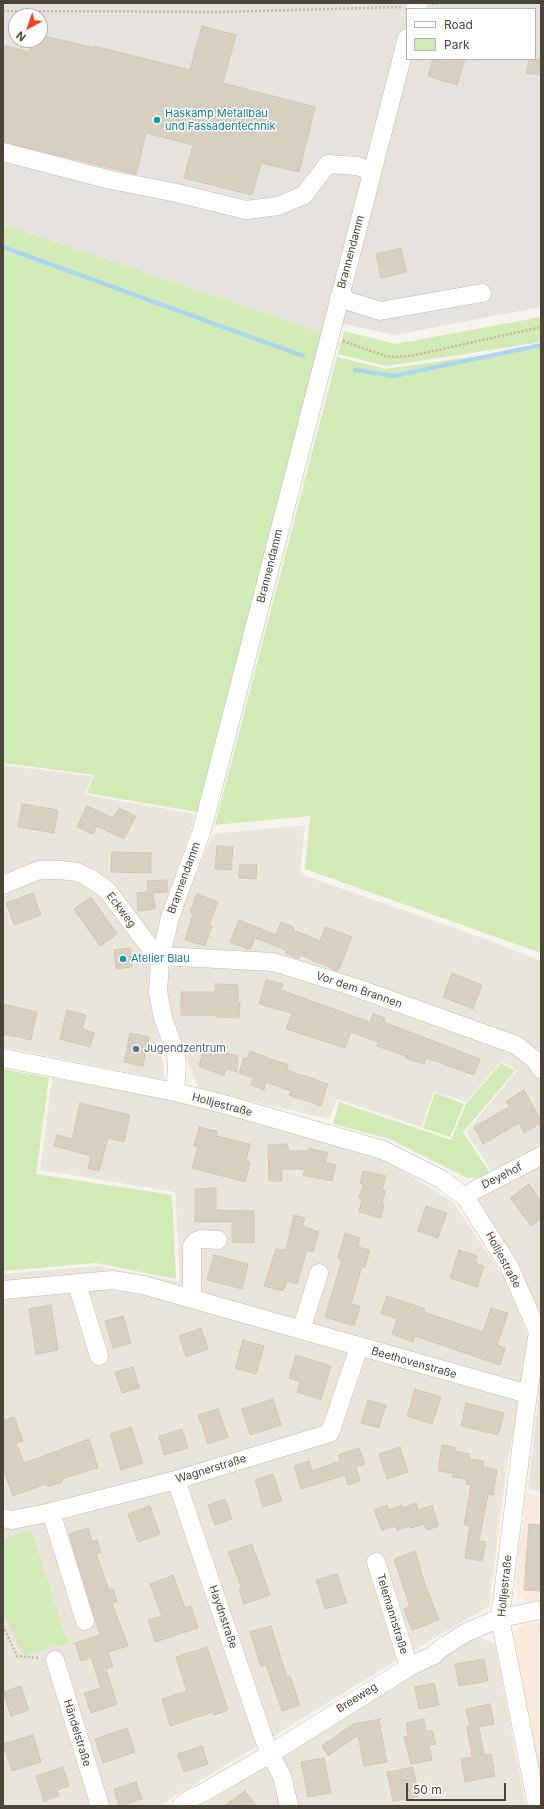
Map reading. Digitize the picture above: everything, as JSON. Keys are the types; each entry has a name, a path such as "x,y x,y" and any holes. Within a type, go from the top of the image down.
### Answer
{"street":[{"name":"Brannendamm","path":"175,1092 177,1080 177,1060 163,1018 158,992 161,958 170,917 202,830 406,42"},
{"path":"3,152 111,180 177,193 246,210 278,206 304,195 328,164 358,166 372,171"},
{"path":"339,298 380,311 482,293"},
{"name":"Eckweg","path":"3,886 39,870 77,872 88,877 107,890 161,958"},
{"name":"Vor dem Brannen","path":"161,958 208,957 273,962 280,964 354,987 516,1045 535,1060 541,1069"},
{"name":"Holljestraße","path":"3,1058 175,1092 383,1150 441,1178 465,1197 509,1266 540,1332 528,1394 500,1618 504,1642 537,1781 537,1806"},
{"name":"Deyehof","path":"465,1197 475,1190 541,1156"},
{"path":"192,1298 192,1246 196,1241 201,1239 218,1240"},
{"path":"301,1330 319,1273"},
{"name":"Beethovenstraße","path":"3,1290 112,1280 143,1285 528,1394"},
{"path":"77,1284 99,1356"},
{"name":"Wagnerstraße","path":"3,1518 12,1520 51,1512 176,1480 330,1433 359,1347"},
{"name":"Haydnstraße","path":"176,1480 270,1754 282,1776 289,1806"},
{"path":"51,1512 85,1621"},
{"name":"Telemannstraße","path":"376,1562 408,1666"},
{"name":"Breeweg","path":"181,1806 193,1796 201,1794 270,1754 408,1666 434,1655 440,1649 466,1633 500,1618 541,1610"},
{"name":"Händelstraße","path":"55,1660 100,1806"}],"path":[{"path":"3,11 220,12 416,6 440,3"},
{"path":"329,336 388,356 411,356 541,328"},
{"path":"3,1626 17,1656 55,1660"}],"shaded area":[{"path":"3,3 541,3 541,307 394,335 346,324 322,333 3,224"},
{"path":"3,765 92,776 85,795 196,814 163,913 151,981 165,1080 3,1047"},
{"path":"305,825 300,874 477,936 541,961 541,1318 504,1243 477,1198 501,1186 466,1132 517,1071 501,1061 466,1102 434,1091 421,1127 337,1099 329,1119 198,1089 170,1012 163,978 177,918 213,834"},
{"path":"52,1078 197,1104 376,1154 453,1202 505,1279 532,1346 507,1463 489,1606 394,1662 159,1806 3,1806 3,1274 98,1266 180,1282 175,1192 40,1170"},
{"path":"541,1374 541,1492 528,1488"},
{"path":"310,1430 315,1433 32,1511 37,1506"},
{"path":"526,1493 541,1497 541,1601 527,1604 515,1590"},
{"path":"541,1621 540,1779 513,1633 524,1624"},
{"path":"476,1636 495,1644 526,1806 201,1806 302,1745 405,1678"}],"green space":[{"path":"3,224 322,333 197,812 87,793 94,775 3,763"},
{"path":"541,317 541,342 387,366 338,354 344,331 396,344"},
{"path":"541,347 541,953 305,869 310,816 215,825 337,357 386,369"},
{"path":"501,1063 515,1071 463,1132 493,1178 467,1178 390,1139 333,1124 339,1102 451,1140 466,1104"},
{"path":"3,1069 49,1078 36,1174 172,1195 176,1279 96,1263 3,1271"},
{"path":"435,1093 464,1104 450,1137 423,1128"},
{"path":"31,1530 68,1643 24,1655 3,1612 3,1539"}],"building":[{"name":"Haskamp Metallbau und Fassadentechnik","path":"202,26 236,35 223,83 315,107 299,172 261,163 252,195 184,178 193,145 146,133 136,174 3,142 3,45 8,46 8,48 29,52 30,48 48,48 48,37 94,48 94,46 190,70"},
{"path":"541,59 541,75 526,73 529,60"},
{"path":"433,60 465,60 457,85 428,76"},
{"path":"401,248 406,272 381,278 376,254"},
{"path":"22,804 58,810 54,833 18,827"},
{"path":"87,806 113,818 119,808 136,816 124,839 97,826 93,834 77,827"},
{"path":"217,846 233,847 231,870 215,869"},
{"path":"112,852 151,853 151,873 111,872"},
{"path":"240,865 257,865 256,879 239,878"},
{"path":"167,880 168,892 153,893 155,909 138,911 137,893 148,892 147,881"},
{"path":"33,893 41,915 14,925 6,903"},
{"path":"197,894 218,902 209,925 212,926 205,946 185,940 193,913 190,912"},
{"path":"91,897 117,934 100,946 74,909"},
{"path":"239,920 276,935 281,922 294,927 293,930 320,941 326,927 352,937 338,971 300,955 299,959 285,953 286,950 255,938 250,950 230,942"},
{"name":"Atelier Blau","path":"130,948 132,967 116,969 114,950"},
{"path":"452,973 482,985 473,1009 443,997"},
{"path":"266,980 283,984 281,990 370,1022 373,1014 385,1018 384,1022 480,1059 474,1075 426,1058 424,1064 405,1058 406,1056 377,1046 378,1042 351,1032 345,1048 286,1029 292,1013 259,1004"},
{"path":"215,984 238,985 238,1003 240,1003 239,1018 216,1017 216,1015 181,1015 181,992 215,992"},
{"path":"3,1004 37,1012 31,1040 3,1034"},
{"path":"67,1010 86,1015 82,1029 94,1033 90,1047 60,1039"},
{"name":"Jugendzentrum","path":"130,1033 149,1037 143,1066 124,1062"},
{"path":"205,1045 218,1049 217,1051 238,1056 237,1072 226,1069 224,1076 199,1066"},
{"path":"250,1051 288,1065 287,1070 328,1084 321,1106 289,1095 291,1091 266,1082 264,1090 251,1085 253,1078 239,1073 244,1058 247,1059"},
{"path":"524,1090 541,1120 541,1123 524,1133 519,1123 483,1144 474,1127 509,1107 506,1101"},
{"path":"80,1103 130,1115 124,1142 108,1138 99,1171 88,1168 91,1156 54,1146 57,1135 72,1139"},
{"path":"199,1127 217,1131 216,1136 250,1144 246,1161 250,1162 245,1182 192,1168 198,1147 194,1146"},
{"path":"287,1144 289,1151 309,1151 309,1148 328,1153 325,1162 336,1165 332,1181 303,1175 305,1169 282,1169 282,1181 269,1181 268,1145"},
{"path":"363,1171 386,1176 382,1190 385,1191 381,1218 359,1212 362,1199 359,1198 363,1184 360,1184"},
{"path":"529,1184 541,1201 541,1219 531,1226 510,1198"},
{"path":"216,1188 216,1210 254,1211 254,1243 232,1242 232,1222 195,1222 195,1189"},
{"path":"426,1206 447,1213 438,1238 418,1231"},
{"path":"294,1215 305,1218 302,1226 319,1232 313,1252 307,1250 297,1284 287,1281 283,1291 264,1286 276,1249 286,1250"},
{"path":"345,1233 360,1238 358,1247 370,1250 365,1267 362,1266 351,1304 360,1306 354,1326 325,1317 342,1260 338,1258"},
{"path":"459,1250 477,1256 475,1263 484,1266 477,1287 450,1278"},
{"path":"214,1255 248,1264 242,1289 207,1280"},
{"path":"387,1296 425,1309 424,1312 483,1332 491,1308 508,1313 497,1345 505,1348 500,1365 415,1336 413,1342 392,1334 397,1319 381,1313"},
{"path":"51,1305 58,1350 36,1354 29,1309"},
{"path":"123,1316 131,1343 113,1348 105,1321"},
{"path":"201,1328 208,1349 186,1357 179,1336"},
{"path":"243,1340 264,1346 256,1374 235,1368"},
{"path":"296,1355 331,1366 321,1400 297,1392 300,1382 289,1378"},
{"path":"133,1367 139,1388 122,1393 115,1372"},
{"path":"415,1389 441,1397 432,1424 407,1416"},
{"path":"273,1399 281,1425 250,1435 242,1409"},
{"path":"368,1400 386,1405 379,1428 361,1423"},
{"path":"466,1403 504,1413 498,1435 461,1426"},
{"path":"218,1409 228,1437 208,1444 198,1415"},
{"path":"14,1417 23,1441 16,1443 24,1463 89,1439 98,1468 61,1479 62,1482 47,1487 46,1484 13,1496 3,1469 3,1420"},
{"path":"131,1427 143,1463 121,1470 110,1434"},
{"path":"182,1429 188,1448 164,1455 159,1436"},
{"path":"442,1445 455,1447 455,1451 470,1454 469,1459 484,1461 483,1467 497,1470 493,1495 488,1494 479,1541 486,1542 482,1561 465,1558 470,1526 464,1525 471,1485 466,1484 467,1479 452,1477 453,1473 438,1471"},
{"path":"400,1447 408,1472 387,1479 379,1454"},
{"path":"359,1448 365,1464 356,1467 360,1481 348,1485 345,1475 301,1489 294,1466 309,1461 312,1471 340,1461 338,1455"},
{"path":"273,1474 282,1501 263,1507 255,1480"},
{"path":"225,1499 232,1519 215,1525 208,1505"},
{"path":"416,1503 418,1510 432,1505 439,1526 427,1530 424,1524 397,1530 395,1526 382,1530 374,1510 387,1505 389,1510 402,1505 403,1508"},
{"path":"150,1506 160,1534 138,1542 128,1514"},
{"path":"529,1524 541,1525 541,1591 524,1590"},
{"path":"88,1528 92,1541 97,1540 101,1552 96,1554 109,1590 113,1589 117,1601 112,1603 128,1646 108,1652 113,1667 106,1669 117,1704 91,1713 84,1693 101,1688 91,1658 81,1661 75,1643 100,1635 69,1534"},
{"path":"252,1544 270,1595 244,1604 239,1589 242,1588 228,1552"},
{"path":"415,1551 425,1584 439,1620 412,1630 404,1609 410,1607 394,1559"},
{"path":"337,1574 347,1603 325,1609 316,1580"},
{"path":"173,1575 185,1608 191,1606 198,1628 155,1642 148,1620 162,1616 150,1584"},
{"path":"271,1626 287,1677 290,1676 300,1705 282,1711 266,1665 261,1666 250,1632"},
{"path":"207,1647 228,1710 214,1715 213,1712 170,1726 162,1699 187,1691 176,1657"},
{"path":"484,1659 488,1681 459,1686 455,1664"},
{"path":"434,1683 439,1705 419,1709 415,1687"},
{"path":"21,1686 29,1710 11,1716 3,1692"},
{"path":"490,1704 494,1724 479,1727 484,1755 491,1754 495,1776 465,1782 461,1759 472,1757 467,1727 470,1726 466,1709"},
{"path":"381,1719 379,1720 387,1762 364,1766 358,1735 328,1756 322,1746 353,1724"},
{"path":"424,1719 426,1732 432,1730 436,1744 429,1745 432,1760 411,1764 404,1737 408,1736 406,1723"},
{"path":"127,1728 135,1752 103,1763 95,1739"},
{"path":"33,1735 41,1762 12,1771 3,1744"},
{"path":"202,1746 208,1764 184,1772 178,1754"},
{"path":"324,1758 331,1793 308,1797 301,1762"},
{"path":"63,1767 69,1786 57,1790 59,1796 44,1801 36,1776"},
{"path":"413,1767 419,1796 393,1801 387,1772"},
{"path":"136,1782 142,1799 119,1806 114,1789"},
{"path":"245,1791 256,1806 224,1806"}],"waterway":[{"path":"3,247 303,356"},
{"path":"355,370 394,376 541,345"}],"place":[{"name":"Haskamp Metallbau und Fassadentechnik","path":"157,120"},
{"name":"Atelier Blau","path":"123,959"},
{"name":"Jugendzentrum","path":"136,1049"}]}
